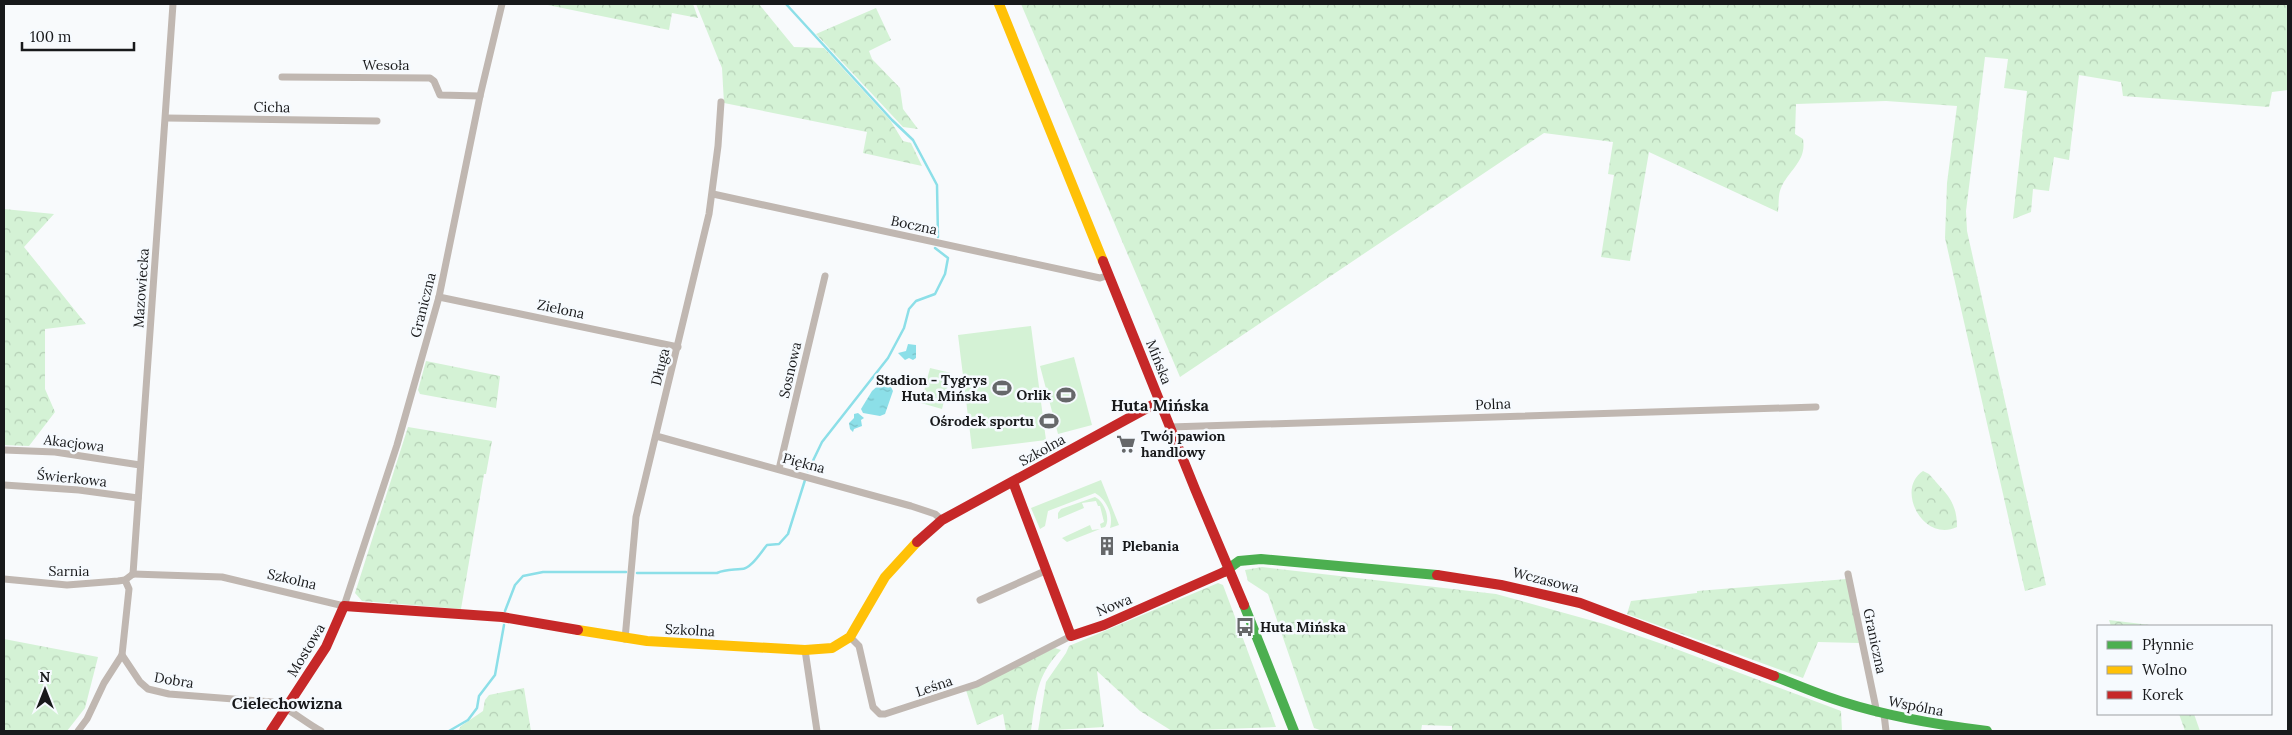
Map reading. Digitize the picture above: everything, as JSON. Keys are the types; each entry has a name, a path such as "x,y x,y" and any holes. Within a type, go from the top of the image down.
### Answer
{"street":[{"name":"Mazowiecka","path":"133,574 173,4"},
{"name":"Graniczna","path":"344,606 397,445 439,297 480,96 502,4"},
{"name":"Mińska","path":"999,4 1170,426 1230,568 1294,731"},
{"name":"Wesoła","path":"282,77 430,78 440,95 480,96"},
{"name":"Długa","path":"625,639 636,517 713,194 721,102"},
{"name":"Cicha","path":"166,118 377,121"},
{"name":"Boczna","path":"713,194 1042,267 1100,278 1109,275"},
{"name":"Sosnowa","path":"780,469 825,276"},
{"name":"Zielona","path":"439,297 678,347"},
{"name":"Szkolna","path":"133,574 222,578 344,606 502,617 625,639 805,650 832,648 850,637 885,577 908,550 942,520 1155,405 1160,400"},
{"name":"Polna","path":"1170,426 1816,407"},
{"name":"Piękna","path":"656,436 911,506 935,514 942,520"},
{"name":"Akacjowa","path":"4,450 55,452 140,465"},
{"path":"1012,482 1071,636"},
{"name":"Świerkowa","path":"4,485 79,490 138,498"},
{"name":"Wczasowa","path":"1230,568 1234,563 1261,559 1415,571 1511,585 1580,603 1842,702"},
{"name":"Nowa","path":"1071,636 1170,597 1225,573 1230,568"},
{"path":"980,600 1045,571"},
{"path":"78,731 87,719 104,683 122,654 129,589 125,580 133,574"},
{"name":"Graniczna","path":"1848,574 1880,713 1886,731"},
{"name":"Sarnia","path":"4,579 67,585 125,580"},
{"name":"Mostowa","path":"271,731 284,708 315,666 344,606"},
{"name":"Leśna","path":"850,637 859,646 873,707 880,714 885,714 977,684 1071,636"},
{"path":"805,650 817,731"},
{"name":"Dobra","path":"122,654 140,682 153,692 272,702 280,704 321,731"},
{"name":"Wspólna","path":"1842,702 1937,728 1987,731"}],"green space":[{"path":"543,4 693,4 698,18 672,13 669,30"},
{"path":"696,4 759,4 794,47 824,48 890,120 903,141 911,143 922,166 863,153 867,132 724,103 722,68"},
{"path":"1021,4 2288,4 2288,90 2272,92 2269,107 2123,96 2121,82 2079,75 2069,160 2054,157 2049,191 2033,189 2031,212 2013,219 2027,91 2004,88 2008,59 1985,57 1966,211 1967,231 2046,585 2025,591 1945,238 1947,183 1957,106 1886,101 1796,104 1795,134 1803,139 1804,147 1800,159 1781,188 1778,212 1649,152 1630,261 1601,257 1614,175 1608,174 1613,142 1544,133 1180,377"},
{"path":"876,8 891,40 869,51 872,59 900,88 903,109 918,129 903,127 816,34"},
{"path":"4,209 54,214 24,247 86,324 45,329 45,389 55,412 29,446 4,445"},
{"name":"Stadion - Tygrys Huta Mińska","path":"1031,326 1046,440 972,449 958,335"},
{"name":"Orlik","path":"1074,357 1092,425 1058,434 1040,366"},
{"path":"426,361 500,376 496,408 420,394 418,390"},
{"path":"930,368 951,373 942,409 921,403"},
{"path":"408,427 492,441 486,474 484,474 461,609 362,601 355,593"},
{"path":"1923,471 1929,474 1949,497 1955,510 1957,527 1945,530 1933,528 1917,512 1912,501 1912,490 1915,479"},
{"path":"1101,480 1119,525 1110,528 1111,518 1106,503 1095,493 1048,511 1045,526 1040,529 1031,508"},
{"path":"1095,497 1106,510 1107,524 1105,527 1101,528 1100,524 1104,522 1100,506 1098,506 1096,501 1082,503 1084,508 1058,519 1058,513 1061,509"},
{"path":"1090,525 1092,530 1100,529 1067,542 1062,538"},
{"path":"1262,567 1496,594 1604,624 1841,711 1842,731 1452,731 1452,726 1422,725 1421,731 1323,731 1314,728 1268,594 1248,581 1245,570"},
{"path":"1847,579 1859,643 1818,642 1803,678 1627,614 1631,601 1697,593 1697,591"},
{"path":"1218,583 1223,585 1276,727 1172,731 1140,711 1097,671 1104,727 1038,731 1046,682 1069,646"},
{"path":"2109,620 2150,625 2111,625"},
{"path":"4,639 98,657 85,708 67,731 4,731"},
{"path":"1055,648 1061,650 1046,669 1038,688 1031,731 1006,731 1003,714 977,725 966,690"},
{"path":"524,688 531,731 458,731 461,726 483,711 485,700 489,695"},
{"path":"2179,715 2194,715 2200,731 2185,731"}],"water":[{"path":"908,344 916,345 916,358 913,360 909,358 905,360 898,353 906,351"},
{"path":"882,382 889,383 893,391 885,414 880,416 863,413 861,409 872,391"},
{"path":"858,413 864,418 861,420 862,426 854,429 853,432 850,429 849,423 854,418 854,414"}],"waterway":[{"path":"786,4 892,120 913,140 937,185 938,237"},
{"path":"808,471 822,442 888,358 904,328 909,309 916,301 935,294 945,274 948,258 935,248"},
{"path":"637,573 717,573 745,568 756,560 767,545 779,544 788,534 805,480"},
{"path":"505,611 515,585 523,576 543,572 626,572"},
{"path":"449,731 468,720 477,708 479,696 495,675 504,625"}],"traffic: fast":[{"path":"1224,572 1239,561 1261,559 1437,575"},
{"path":"1244,605 1294,731"},
{"path":"1774,676 1834,699 1879,712 1987,731"}],"traffic: slow":[{"path":"999,4 1103,261"},
{"path":"578,630 647,641 805,650 832,648 850,637 885,577 917,542"}],"traffic: jam":[{"path":"1103,261 1244,605"},
{"path":"917,542 942,520 1160,401"},
{"path":"1013,482 1071,636 1104,625 1224,572"},
{"path":"1437,575 1501,585 1580,603 1774,676"},
{"path":"271,731 326,647 344,606 502,617 578,630"}],"place":[{"name":"Stadion - Tygrys Huta Mińska","path":"1002,388"},
{"name":"Orlik","path":"1066,395"},
{"name":"Ośrodek sportu","path":"1049,421"},
{"name":"Twój pawion handlowy","path":"1126,444"},
{"name":"Plebania","path":"1107,546"},
{"name":"Huta Mińska","path":"1245,627"}],"district":[{"name":"Huta Mińska","path":"1160,405"},
{"name":"Cielechowizna","path":"287,703"}]}
